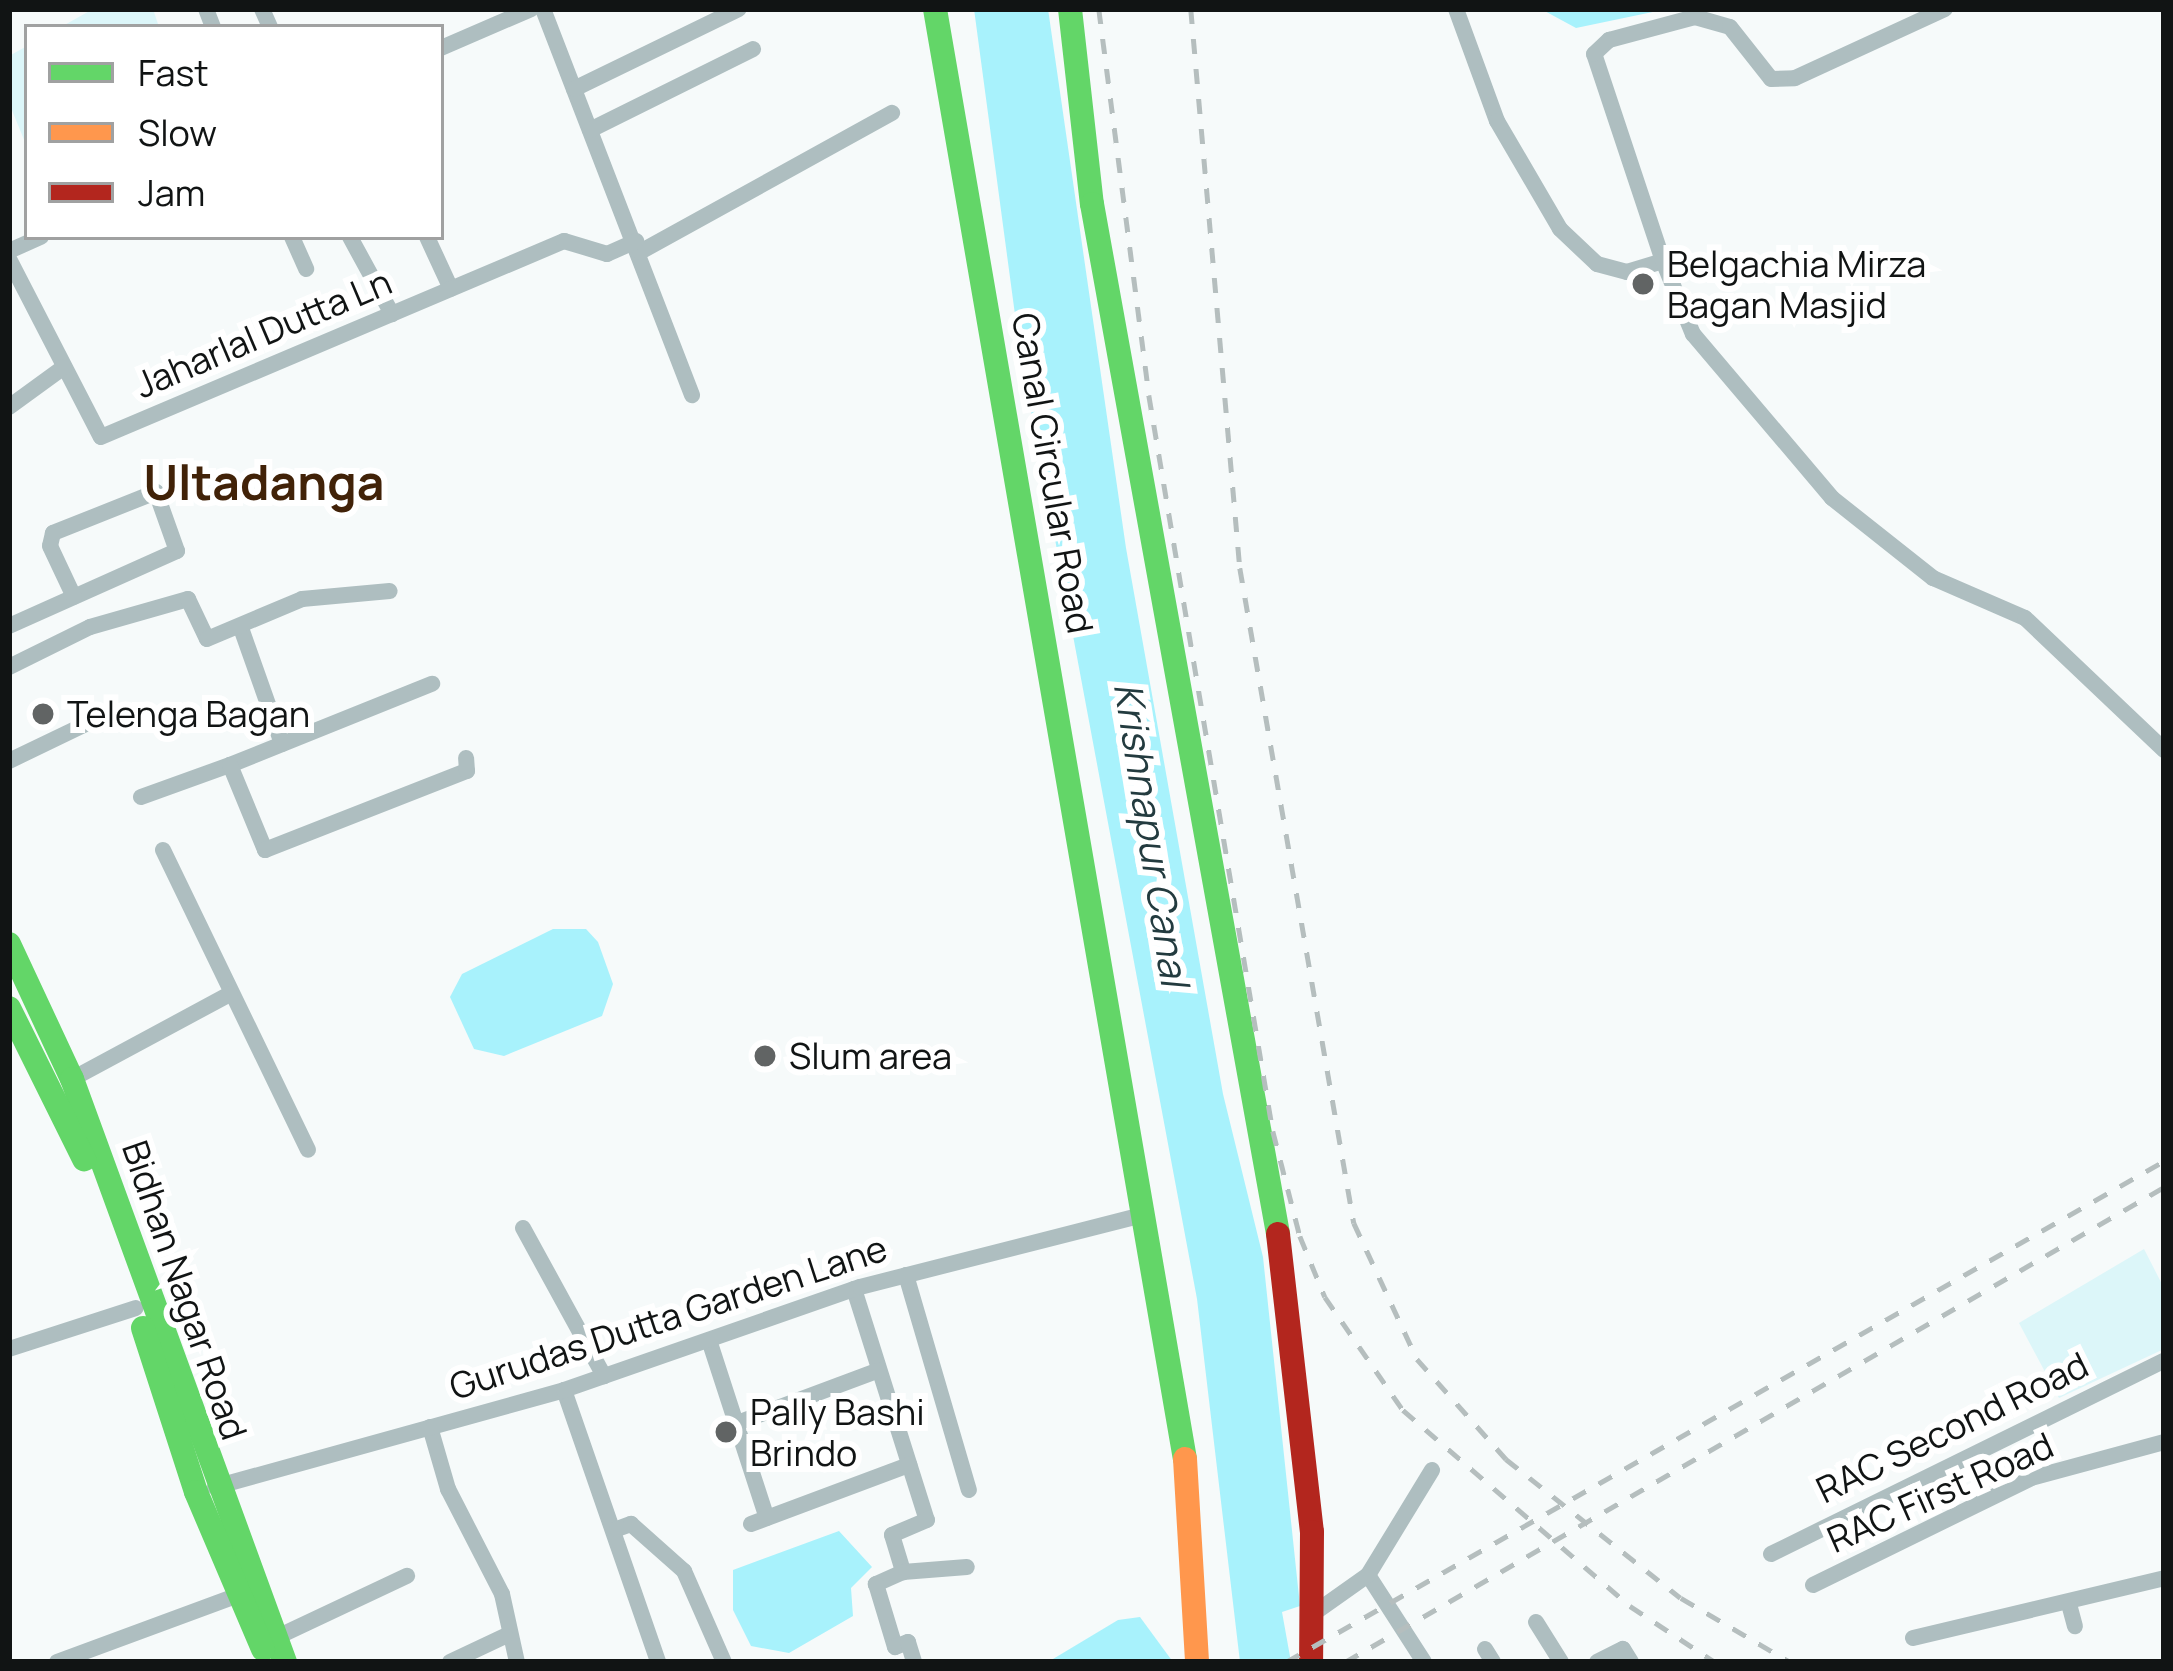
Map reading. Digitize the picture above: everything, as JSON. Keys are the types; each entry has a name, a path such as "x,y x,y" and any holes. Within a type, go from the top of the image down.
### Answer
{"main road":[{"name":"Canal Circular Road","path":"935,9 1196,1520 1197,1662"},
{"path":"1070,9 1092,204 1280,1247 1312,1532 1311,1662"},
{"name":"Bidhan Nagar Road","path":"9,944 72,1078 215,1486 247,1592"},
{"name":"Bidhan Nagar Road","path":"9,1008 56,1088 247,1592 272,1650 285,1662"}],"street":[{"path":"444,46 531,9"},
{"path":"543,9 692,395"},
{"path":"574,89 739,9"},
{"path":"1456,9 1497,121 1560,229 1615,272 1663,261"},
{"path":"1945,9 1795,78 1771,80 1730,27 1695,17 1609,40 1594,54 1663,261 1693,334 1832,498 1933,578 2025,618 2164,750"},
{"path":"590,130 753,50"},
{"path":"638,247 892,113"},
{"path":"9,255 36,240"},
{"path":"293,240 306,269"},
{"path":"352,240 392,314"},
{"path":"428,240 451,289"},
{"name":"Jaharlal Dutta Ln","path":"9,255 64,367 106,436 564,241 607,254 638,247"},
{"path":"9,407 64,367"},
{"path":"9,626 74,597 177,551 156,492 53,532 50,546 74,597"},
{"path":"9,667 90,627 188,598 207,639 302,599 390,591"},
{"path":"241,628 282,744"},
{"path":"141,796 432,684"},
{"path":"9,760 86,724"},
{"path":"230,765 265,850 467,771 466,758"},
{"path":"164,850 308,1150"},
{"path":"72,1078 230,994"},
{"name":"Gurudas Dutta Garden Lane","path":"215,1486 564,1390 854,1289 1143,1215"},
{"path":"523,1228 604,1376"},
{"path":"906,1275 970,1490"},
{"path":"854,1289 927,1520 892,1535 903,1572"},
{"path":"9,1349 136,1308"},
{"path":"709,1340 740,1422 759,1521 910,1466"},
{"name":"RAC Second Road","path":"1771,1554 2164,1361"},
{"path":"740,1422 880,1370"},
{"path":"564,1390 617,1529 658,1662"},
{"path":"430,1427 448,1490 502,1594 505,1636 517,1662"},
{"name":"RAC First Road","path":"1813,1585 2032,1478 2164,1442"},
{"path":"1310,1616 1368,1575 1432,1470"},
{"path":"617,1529 631,1525 684,1571 724,1662"},
{"path":"914,1662 908,1642 896,1647 876,1584 903,1572 968,1567"},
{"path":"1368,1575 1424,1662"},
{"path":"272,1650 407,1576"},
{"path":"1913,1638 2164,1578"},
{"path":"57,1662 247,1592"},
{"path":"2069,1604 2075,1626"},
{"path":"1536,1622 1561,1662"},
{"path":"450,1662 505,1636"},
{"path":"1597,1662 1623,1648 1631,1662"}],"shaded area":[{"path":"93,9 153,9 158,24 66,24"},
{"path":"24,48 24,140 9,103 9,56"},
{"path":"2144,1249 2164,1288 2164,1349 2059,1398 2019,1323"}],"water":[{"name":"Krishnapur Canal","path":"974,9 1048,9 1126,548 1223,1094 1263,1257 1300,1606 1282,1612 1291,1662 1240,1662 1197,1299 1020,352"},
{"path":"1541,9 1667,9 1576,28"},
{"path":"553,929 586,929 598,942 613,984 602,1016 504,1056 474,1049 450,997 462,974"},
{"path":"839,1531 872,1567 851,1588 853,1616 789,1653 751,1646 733,1610 733,1570"},
{"path":"1140,1617 1173,1662 1048,1662 1118,1620"}],"railway":[{"path":"1099,9 1149,395 1273,1131 1300,1236 1325,1297 1403,1410 1630,1606 1715,1662"},
{"path":"1191,9 1240,568 1354,1223 1417,1359 1506,1459 1681,1598 1790,1662"},
{"path":"1286,1662 2164,1161"},
{"path":"1345,1662 2164,1187"}],"traffic: fast":[{"path":"935,9 1185,1459"},
{"path":"1070,9 1092,204 1278,1234"},
{"path":"9,944 72,1079 285,1662"},
{"path":"9,1008 84,1159"},
{"path":"143,1328 196,1492 263,1649"}],"traffic: slow":[{"path":"1185,1459 1197,1662"}],"traffic: jam":[{"path":"1278,1234 1312,1532 1311,1662"}],"place":[{"name":"Belgachia Mirza Bagan Masjid","path":"1643,284"},
{"name":"Telenga Bagan","path":"43,714"},
{"name":"Slum area","path":"765,1056"},
{"name":"Pally Bashi Brindo","path":"726,1432"}],"district":[{"name":"Ultadanga","path":"264,482"}]}
